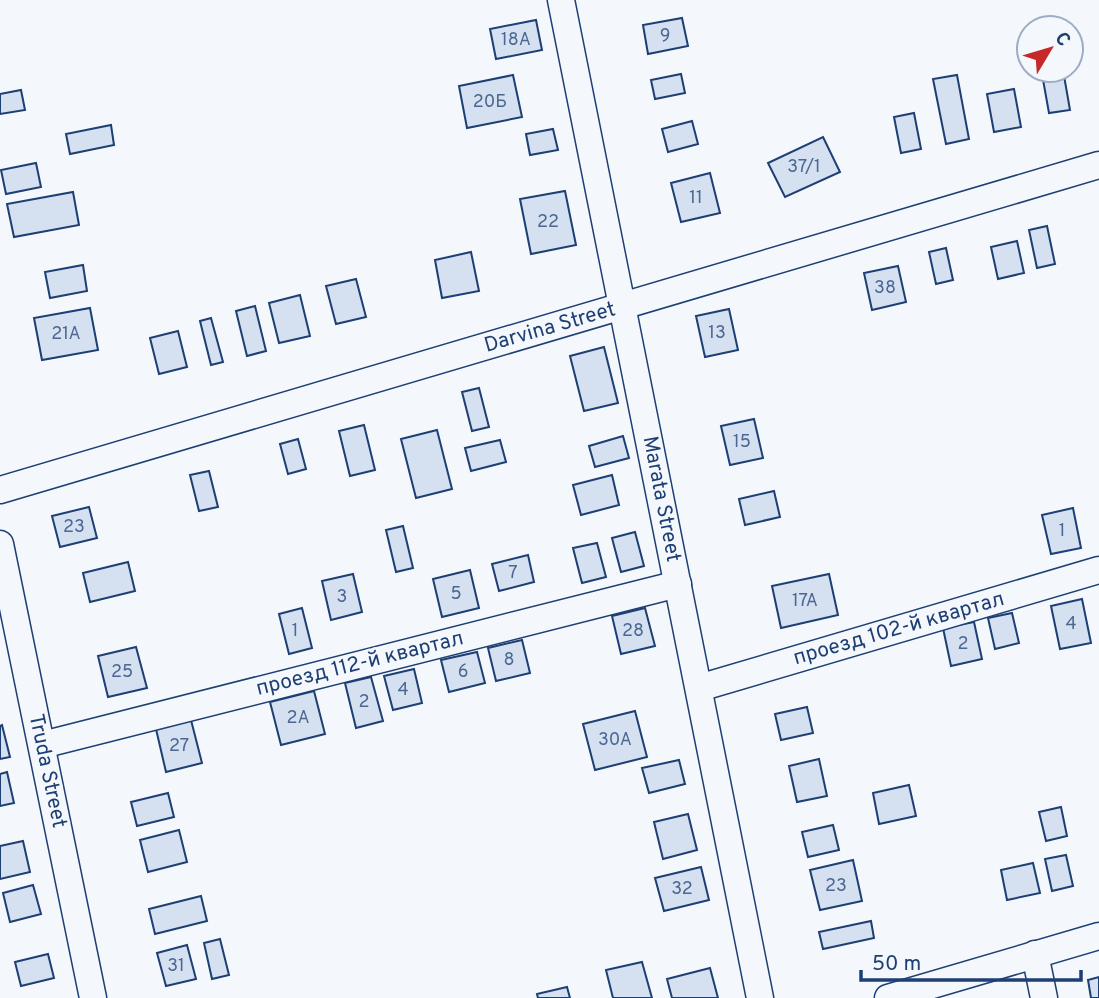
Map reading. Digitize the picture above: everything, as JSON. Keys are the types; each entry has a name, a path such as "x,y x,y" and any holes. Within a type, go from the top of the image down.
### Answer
{"street":[{"name":"Marata Street","path":"561,0 760,998"},
{"name":"Darvina Street","path":"0,490 1099,165"},
{"name":"Truda Street","path":"0,544 93,998"},
{"name":"проезд 102-й квартал","path":"699,688 1099,570"},
{"name":"проезд 112-й квартал","path":"41,745 678,584"},
{"path":"888,998 1099,936"},
{"path":"1035,954 1044,998"}],"building":[{"path":"682,18 688,46 648,54 643,25"},
{"path":"536,20 542,50 496,59 490,29"},
{"path":"681,74 685,93 655,99 651,80"},
{"path":"513,75 522,117 467,128 459,86"},
{"path":"957,75 969,139 946,144 933,79"},
{"path":"1044,84 1065,84 1070,110 1049,113"},
{"path":"1014,89 1021,127 994,132 987,94"},
{"path":"21,90 25,110 0,114 0,94"},
{"path":"914,113 921,149 901,153 894,117"},
{"path":"692,121 698,144 668,152 662,129"},
{"path":"111,125 114,145 70,154 66,134"},
{"path":"553,129 558,150 530,155 526,134"},
{"path":"823,137 840,172 785,197 768,163"},
{"path":"36,163 41,187 6,194 1,170"},
{"path":"710,173 720,213 681,222 671,183"},
{"path":"565,191 576,245 531,254 520,199"},
{"path":"73,192 79,225 14,237 7,204"},
{"path":"1047,226 1055,264 1037,268 1029,230"},
{"path":"1017,241 1024,273 998,279 991,247"},
{"path":"946,248 953,280 936,284 929,252"},
{"path":"471,252 479,291 442,298 435,260"},
{"path":"83,265 87,291 50,298 45,272"},
{"path":"898,266 906,302 872,310 864,273"},
{"path":"356,279 366,317 336,324 326,286"},
{"path":"300,295 310,336 279,343 269,303"},
{"path":"255,306 266,351 247,356 236,311"},
{"path":"90,308 98,350 42,360 34,318"},
{"path":"729,309 738,350 705,357 696,316"},
{"path":"211,318 223,362 211,365 200,321"},
{"path":"178,331 187,367 159,374 150,338"},
{"path":"604,347 618,403 584,411 570,356"},
{"path":"479,388 489,427 472,431 462,392"},
{"path":"754,419 763,458 730,465 721,426"},
{"path":"364,425 375,470 350,476 339,431"},
{"path":"437,430 452,489 416,498 401,439"},
{"path":"623,436 629,458 595,467 589,446"},
{"path":"298,439 306,469 288,474 280,444"},
{"path":"500,440 506,462 471,471 465,448"},
{"path":"209,471 218,507 199,511 190,475"},
{"path":"612,475 619,505 581,515 573,485"},
{"path":"774,491 780,517 745,525 739,499"},
{"path":"89,507 97,538 60,547 52,516"},
{"path":"1073,508 1081,548 1051,554 1042,515"},
{"path":"403,526 413,568 396,572 386,530"},
{"path":"635,532 644,566 621,572 612,538"},
{"path":"597,543 606,577 582,583 573,548"},
{"path":"528,555 534,582 499,591 492,564"},
{"path":"128,562 135,591 90,602 83,573"},
{"path":"470,570 479,608 442,617 433,579"},
{"path":"353,574 362,612 331,620 322,581"},
{"path":"829,574 838,615 781,628 772,586"},
{"path":"1082,599 1091,643 1060,649 1051,606"},
{"path":"302,608 312,648 289,654 279,614"},
{"path":"645,608 655,646 621,654 612,616"},
{"path":"1012,613 1019,643 995,649 988,618"},
{"path":"974,622 982,659 951,666 943,628"},
{"path":"522,640 530,673 496,681 488,648"},
{"path":"136,647 147,688 108,697 98,656"},
{"path":"477,652 485,683 449,692 441,660"},
{"path":"414,669 422,703 393,710 384,676"},
{"path":"371,677 383,721 356,728 345,683"},
{"path":"314,691 325,734 281,745 270,702"},
{"path":"807,707 813,733 781,740 775,714"},
{"path":"635,711 647,757 595,770 583,724"},
{"path":"191,720 202,763 166,772 156,729"},
{"path":"2,725 10,757 0,759 0,726"},
{"path":"819,759 827,796 797,802 789,766"},
{"path":"679,760 685,784 649,793 642,768"},
{"path":"7,772 14,803 0,806 0,774"},
{"path":"909,785 916,816 879,824 873,793"},
{"path":"168,793 174,817 137,826 131,802"},
{"path":"1061,807 1067,836 1046,841 1039,812"},
{"path":"688,814 697,850 663,859 654,822"},
{"path":"833,825 839,850 808,857 802,832"},
{"path":"179,830 187,862 148,872 140,840"},
{"path":"23,841 30,872 0,879 0,846"},
{"path":"1066,855 1073,886 1052,891 1045,859"},
{"path":"853,860 862,901 820,910 810,870"},
{"path":"1033,863 1040,893 1007,900 1001,870"},
{"path":"701,867 709,900 664,911 655,878"},
{"path":"33,885 41,914 10,922 3,893"},
{"path":"201,896 207,921 155,934 149,909"},
{"path":"871,921 874,938 823,949 819,932"},
{"path":"220,939 229,975 212,979 204,943"},
{"path":"187,945 196,979 166,986 157,953"},
{"path":"48,954 54,978 21,986 15,962"},
{"path":"642,962 652,998 613,998 606,970"},
{"path":"710,968 718,998 672,998 667,979"},
{"path":"1099,977 1099,998 1091,998 1088,980"},
{"path":"567,987 570,998 538,998 537,994"}]}
